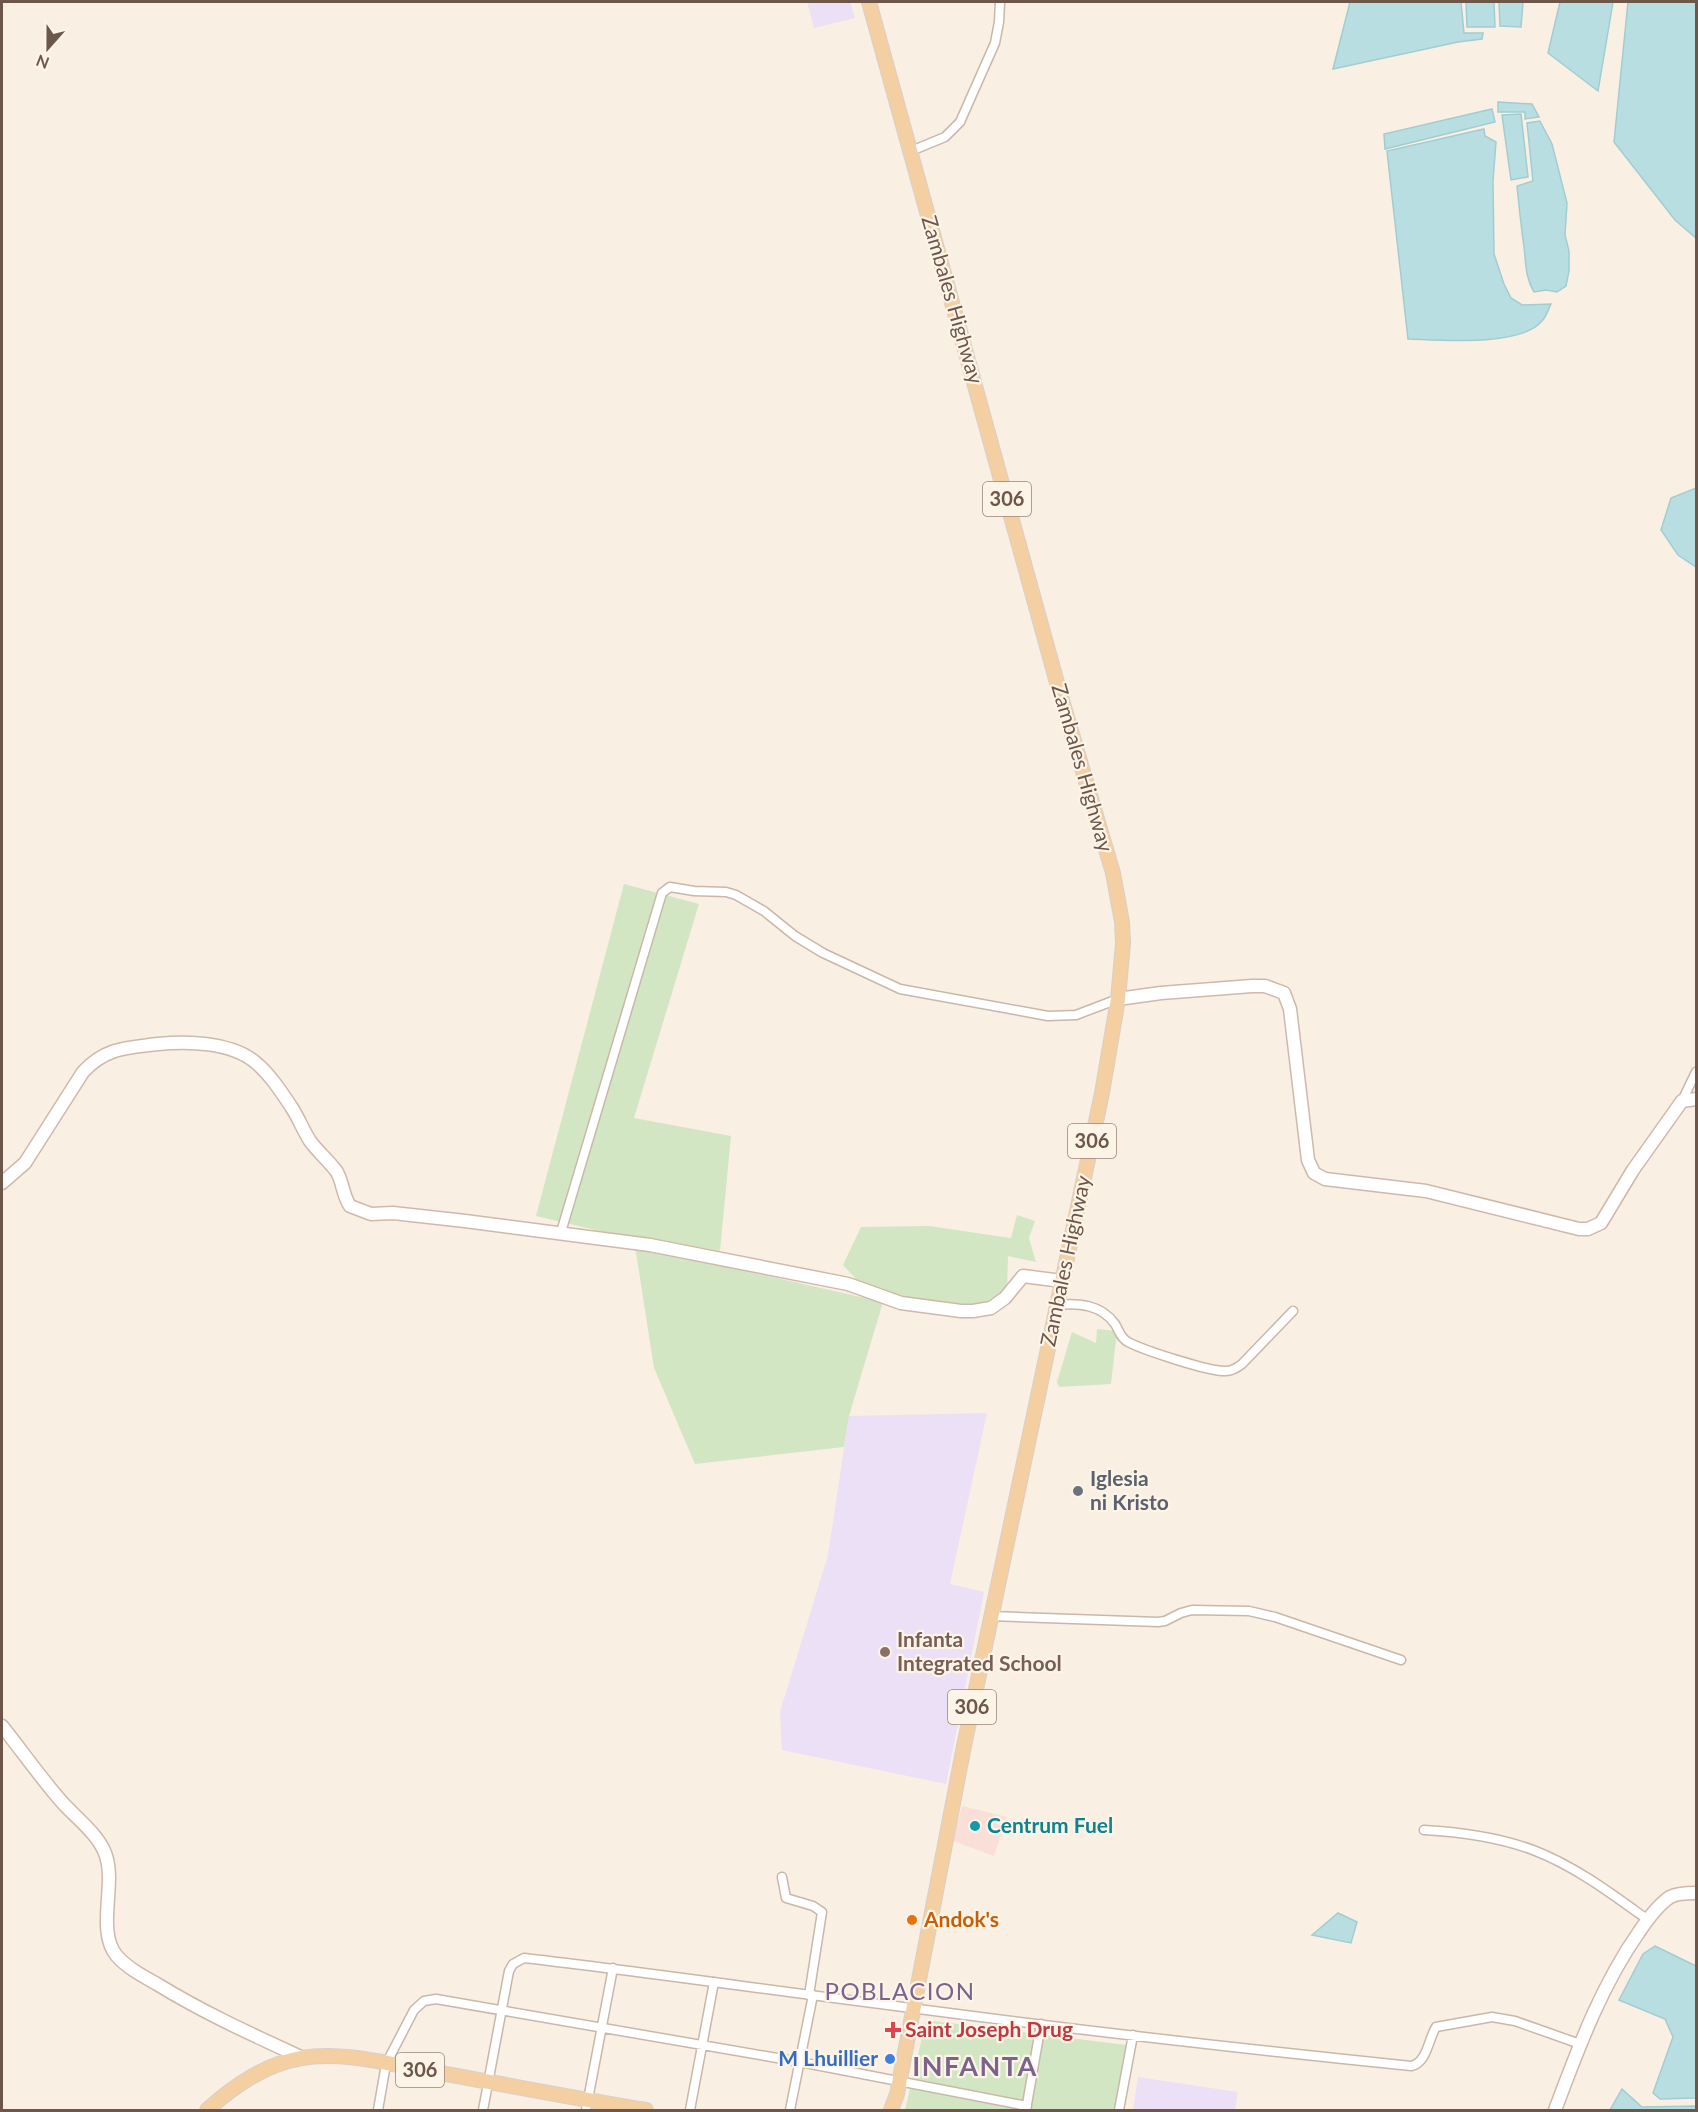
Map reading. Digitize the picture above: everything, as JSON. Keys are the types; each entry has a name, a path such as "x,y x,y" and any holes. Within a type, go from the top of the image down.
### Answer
{"main road":[{"name":"Zambales Highway","path":"869,2 1062,700 1113,873 1122,922 1123,943 1118,999 1102,1093 991,1616 893,2109"},
{"name":"306","path":"207,2110 254,2075 283,2063 303,2058 345,2058 386,2064 488,2082 587,2106 646,2110"}],"street":[{"path":"910,151 945,137 960,122 995,43 1000,2"},
{"path":"561,1232 662,893 665,888 670,887 736,895 764,911 795,936 823,953 900,989 1048,1016 1076,1015 1118,999 1170,992 1252,986 1276,988 1284,993 1290,1009 1308,1160 1314,1173 1325,1179 1426,1191 1579,1229 1588,1229 1600,1223 1633,1170 1682,1101 1696,1072"},
{"path":"2,1183 25,1163 84,1072 93,1062 106,1053 119,1049 177,1042 234,1051 246,1055 260,1066 293,1110 316,1149 336,1172 350,1206 371,1214 393,1213 561,1232 650,1245 848,1284 901,1303 961,1311 990,1308 1005,1298 1023,1276 1062,1281"},
{"path":"1682,1101 1696,1099"},
{"path":"1056,1305 1077,1304 1092,1307 1109,1317 1123,1340 1130,1344 1204,1367 1226,1371 1242,1364 1293,1311"},
{"path":"991,1616 1158,1622 1192,1610 1249,1611 1275,1617 1401,1660"},
{"path":"2,1726 54,1792 93,1835 105,1854 109,1874 109,1941 112,1949 123,1962 194,2006 303,2058"},
{"path":"1424,1830 1477,1835 1531,1850 1571,1868 1648,1920"},
{"path":"782,1877 786,1898 813,1906 822,1912 811,1995 790,2110"},
{"path":"1555,2110 1580,2044 1618,1964 1648,1920 1667,1899 1673,1895 1696,1893"},
{"path":"483,2110 509,1971 518,1960 525,1958 913,2009 1290,2054 1411,2066 1422,2060 1436,2027 1492,2017 1515,2021 1580,2044"},
{"path":"587,2106 613,1968"},
{"path":"690,2110 714,1982"},
{"path":"378,2110 386,2064 414,2010 424,2001 436,1999 800,2062 1027,2108 1041,2024"},
{"path":"1119,2110 1133,2035"}],"shaded area":[{"path":"807,2 850,2 855,18 814,28"},
{"name":"Infanta Integrated School","path":"987,1413 950,1584 984,1592 946,1784 782,1750 780,1712 828,1555 849,1416"},
{"path":"962,1806 1007,1817 994,1856 953,1841"},
{"path":"1138,2077 1238,2092 1235,2110 1133,2110"}],"green space":[{"path":"624,884 699,904 634,1118 731,1136 720,1251 604,1232 536,1216"},
{"path":"1017,1215 1035,1221 1029,1238 1036,1262 1008,1256 1007,1290 987,1303 973,1306 900,1297 858,1281 843,1265 861,1227 929,1226 1011,1238"},
{"path":"635,1246 883,1302 849,1416 844,1447 695,1464 654,1368"},
{"path":"1097,1329 1117,1331 1111,1384 1059,1387 1057,1382 1072,1332 1096,1343"},
{"path":"926,2020 1126,2045 1116,2110 905,2110"}],"water":[{"path":"1350,2 1461,2 1464,33 1483,33 1482,39 1333,69"},
{"path":"1466,2 1494,2 1495,27 1467,27"},
{"path":"1499,2 1523,2 1521,27 1500,26"},
{"path":"1560,2 1613,2 1598,91 1548,53"},
{"path":"1628,2 1696,2 1696,238 1675,220 1614,142"},
{"path":"1498,102 1532,104 1539,117 1525,119 1525,112 1498,112"},
{"path":"1492,109 1495,122 1385,149 1384,134"},
{"path":"1521,114 1528,177 1511,180 1502,115"},
{"path":"1540,121 1552,144 1567,203 1565,235 1569,251 1569,271 1566,286 1557,292 1546,290 1534,292 1529,281 1517,186 1533,181 1527,123"},
{"path":"1484,129 1485,136 1496,142 1493,181 1494,254 1504,284 1511,298 1522,305 1551,304 1542,321 1531,329 1516,335 1459,341 1408,339 1387,151"},
{"path":"1696,488 1696,567 1678,555 1661,530 1671,498"},
{"path":"1338,1913 1357,1922 1351,1943 1312,1935"},
{"path":"1655,1946 1696,1966 1696,2098 1660,2099 1653,2093 1673,2037 1665,2019 1619,2000 1643,1954"},
{"path":"1622,2089 1642,2107 1696,2106 1696,2110 1610,2110"}],"place":[{"name":"Iglesia ni Kristo","path":"1078,1491"},
{"name":"Infanta Integrated School","path":"885,1652"},
{"name":"Centrum Fuel","path":"975,1826"},
{"name":"Andok's","path":"912,1920"},
{"name":"Saint Joseph Drug","path":"893,2030"},
{"name":"M Lhuillier","path":"890,2059"}],"district":[{"name":"POBLACION","path":"900,1992"},
{"name":"INFANTA","path":"975,2067"}]}
